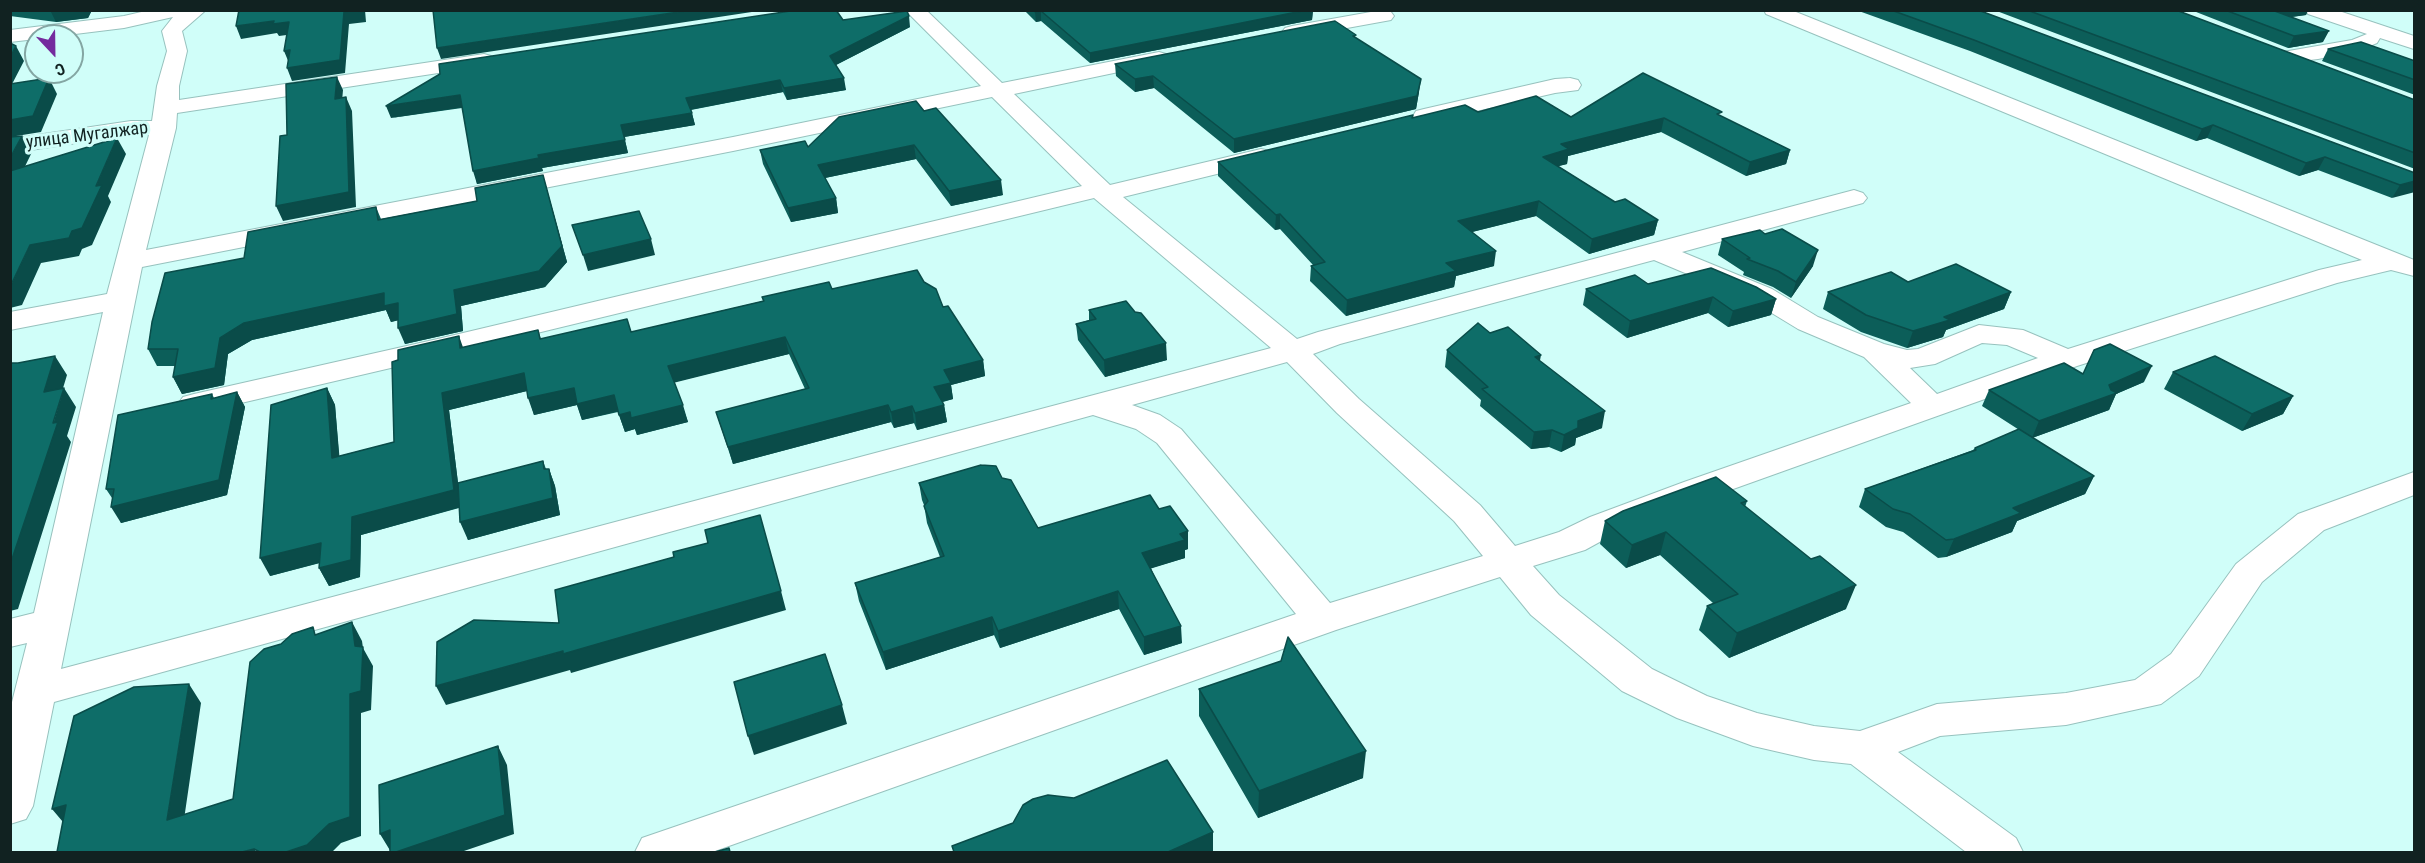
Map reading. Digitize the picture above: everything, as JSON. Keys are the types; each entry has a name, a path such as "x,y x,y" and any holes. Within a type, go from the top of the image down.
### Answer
{"street":[{"path":"10,36 124,22 180,10"},
{"path":"10,806 95,426 120,300 165,118 168,86 177,51 171,31 181,20 198,10"},
{"path":"914,10 1119,208 1293,351 1348,406 1467,513 1545,605 1636,680 1692,706 1753,729 1814,743 1861,748 1937,720 2066,709 2146,693 2185,665 2249,573 2311,522 2415,483"},
{"path":"1773,10 2407,263"},
{"path":"2315,10 2415,43"},
{"path":"1276,35 1384,16"},
{"path":"2284,57 2318,54 2358,45 2384,33"},
{"path":"2263,48 2322,71"},
{"path":"131,261 1176,55"},
{"name":"улица Мугалжар","path":"10,146 131,128 165,118 507,57"},
{"path":"1407,120 1555,86 1570,85"},
{"path":"173,409 1284,150"},
{"path":"36,692 1293,351 1329,338 1854,198"},
{"path":"1656,251 1762,295 1808,322 1873,350 1907,359 1924,358 1979,334 2012,336 2066,359"},
{"path":"658,852 1322,620 1572,541 1603,525 1676,497 2066,359 2329,276 2407,263"},
{"path":"10,321 120,300"},
{"path":"1873,350 1933,406"},
{"path":"1092,405 1139,418 1169,436 1322,620"},
{"path":"95,426 128,418"},
{"path":"10,633 52,622"},
{"path":"1861,748 2000,852"}],"building":[{"path":"239,10 356,10 344,12 340,60 287,68 290,50 284,51 289,22 273,24 274,21 236,26"},
{"path":"433,10 692,10 437,48"},
{"path":"797,10 836,10 843,20 907,11 909,16 830,56 844,78 784,88 780,80 686,98 692,113 621,125 625,140 538,155 539,158 473,171 460,95 386,106 440,74 439,64"},
{"path":"1034,10 1307,10 1090,53 1041,11 1035,12"},
{"path":"1891,10 1978,10 2415,173 2415,181 2400,185 2325,157 2306,163 2213,125 2202,129"},
{"path":"2027,10 2176,10 2415,100 2415,153"},
{"path":"2225,10 2272,10 2329,31 2294,36"},
{"path":"1335,21 1356,35 1353,36 1421,79 1417,96 1234,139 1153,76 1135,79 1115,64"},
{"path":"2361,42 2415,61 2415,80 2328,49"},
{"path":"10,43 16,46 10,57"},
{"path":"1643,73 1722,112 1717,114 1790,150 1750,162 1664,118 1561,144 1569,149 1543,157 1615,202 1625,199 1658,220 1592,239 1539,201 1458,221 1496,251 1446,263 1456,271 1347,300 1311,266 1325,262 1280,214 1276,215 1218,162 1413,115 1412,118 1465,105 1478,112 1536,96 1571,117"},
{"path":"337,77 335,99 346,97 349,192 276,206 280,136 287,135 286,84"},
{"path":"24,82 24,84 46,84 33,116 10,120 10,84"},
{"path":"916,101 924,111 936,108 1001,180 949,191 914,145 818,165 836,198 788,208 760,150 805,141 808,147 839,117"},
{"path":"22,136 10,158 10,137"},
{"path":"117,138 96,186 102,185 82,228 72,231 69,238 30,245 10,287 10,171"},
{"path":"543,175 562,246 539,271 454,290 457,314 398,328 398,303 384,306 384,293 244,323 220,338 215,368 173,377 178,349 148,349 152,322 165,273 244,258 248,232 376,207 378,220 477,201 475,188"},
{"path":"639,211 651,239 583,255 572,225"},
{"path":"1782,229 1818,250 1796,282 1778,271 1747,259 1750,258 1722,239 1760,230 1765,234"},
{"path":"1956,264 2011,292 1944,317 1950,320 1913,331 1866,315 1828,292 1891,272 1908,282"},
{"path":"1711,268 1756,287 1776,299 1733,311 1713,297 1630,321 1586,289 1635,275 1648,284"},
{"path":"917,270 924,282 936,289 943,307 948,306 983,360 944,370 951,383 934,387 944,405 915,413 912,406 891,412 888,405 728,447 716,412 809,388 785,337 668,366 683,405 631,418 630,412 619,415 614,395 577,404 574,388 528,398 524,373 442,393 454,490 352,517 351,560 319,568 321,543 260,558 271,405 327,388 332,458 394,442 392,362 398,360 398,350 459,336 460,348 538,330 540,339 627,319 631,332 764,301 762,297 829,282 832,289"},
{"path":"1126,301 1135,312 1141,313 1166,343 1104,360 1076,324 1096,319 1089,310"},
{"path":"1478,323 1490,333 1508,327 1541,355 1535,357 1605,411 1578,421 1578,428 1564,435 1552,430 1534,432 1482,389 1488,387 1447,350"},
{"path":"2110,344 2152,366 2109,385 2111,390 2117,393 2039,421 1989,390 2064,363 2083,374 2094,350"},
{"path":"55,356 44,392 64,388 53,423 58,422 10,565 10,363"},
{"path":"2215,356 2293,396 2252,414 2173,372"},
{"path":"237,392 219,480 111,507 114,489 106,489 118,415 212,394 211,399"},
{"path":"2019,429 2094,476 2013,508 2021,513 1946,540 1910,514 1893,509 1865,489 1976,450 1975,448"},
{"path":"543,461 544,469 549,469 553,498 460,522 458,483"},
{"path":"981,465 996,466 1002,478 1011,480 1038,528 1150,495 1159,509 1170,506 1188,531 1180,534 1185,540 1142,553 1181,626 1144,637 1118,591 998,631 992,617 883,652 855,583 944,556 924,506 928,501 919,483"},
{"path":"1716,477 1747,501 1741,503 1811,559 1820,556 1856,585 1737,633 1707,606 1738,594 1666,532 1632,545 1605,521 1623,511"},
{"path":"760,515 781,591 563,654 563,651 436,686 437,642 474,620 559,623 555,590 674,557 673,552 708,543 705,530"},
{"path":"352,622 355,646 363,647 361,691 350,694 350,817 329,824 307,845 286,852 260,852 254,849 242,852 57,852 66,805 52,809 74,716 134,687 189,684 167,820 233,799 250,662 264,649 281,644 292,634 313,627 315,635"},
{"path":"1288,637 1366,751 1259,791 1199,689 1281,661"},
{"path":"825,654 842,705 748,736 734,682"},
{"path":"498,746 505,815 396,852 390,852 390,830 380,834 379,785"},
{"path":"1167,760 1213,832 1168,852 954,852 952,846 1013,823 1023,805 1033,799 1048,795 1074,798"},
{"path":"729,848 730,852 715,852"}]}
